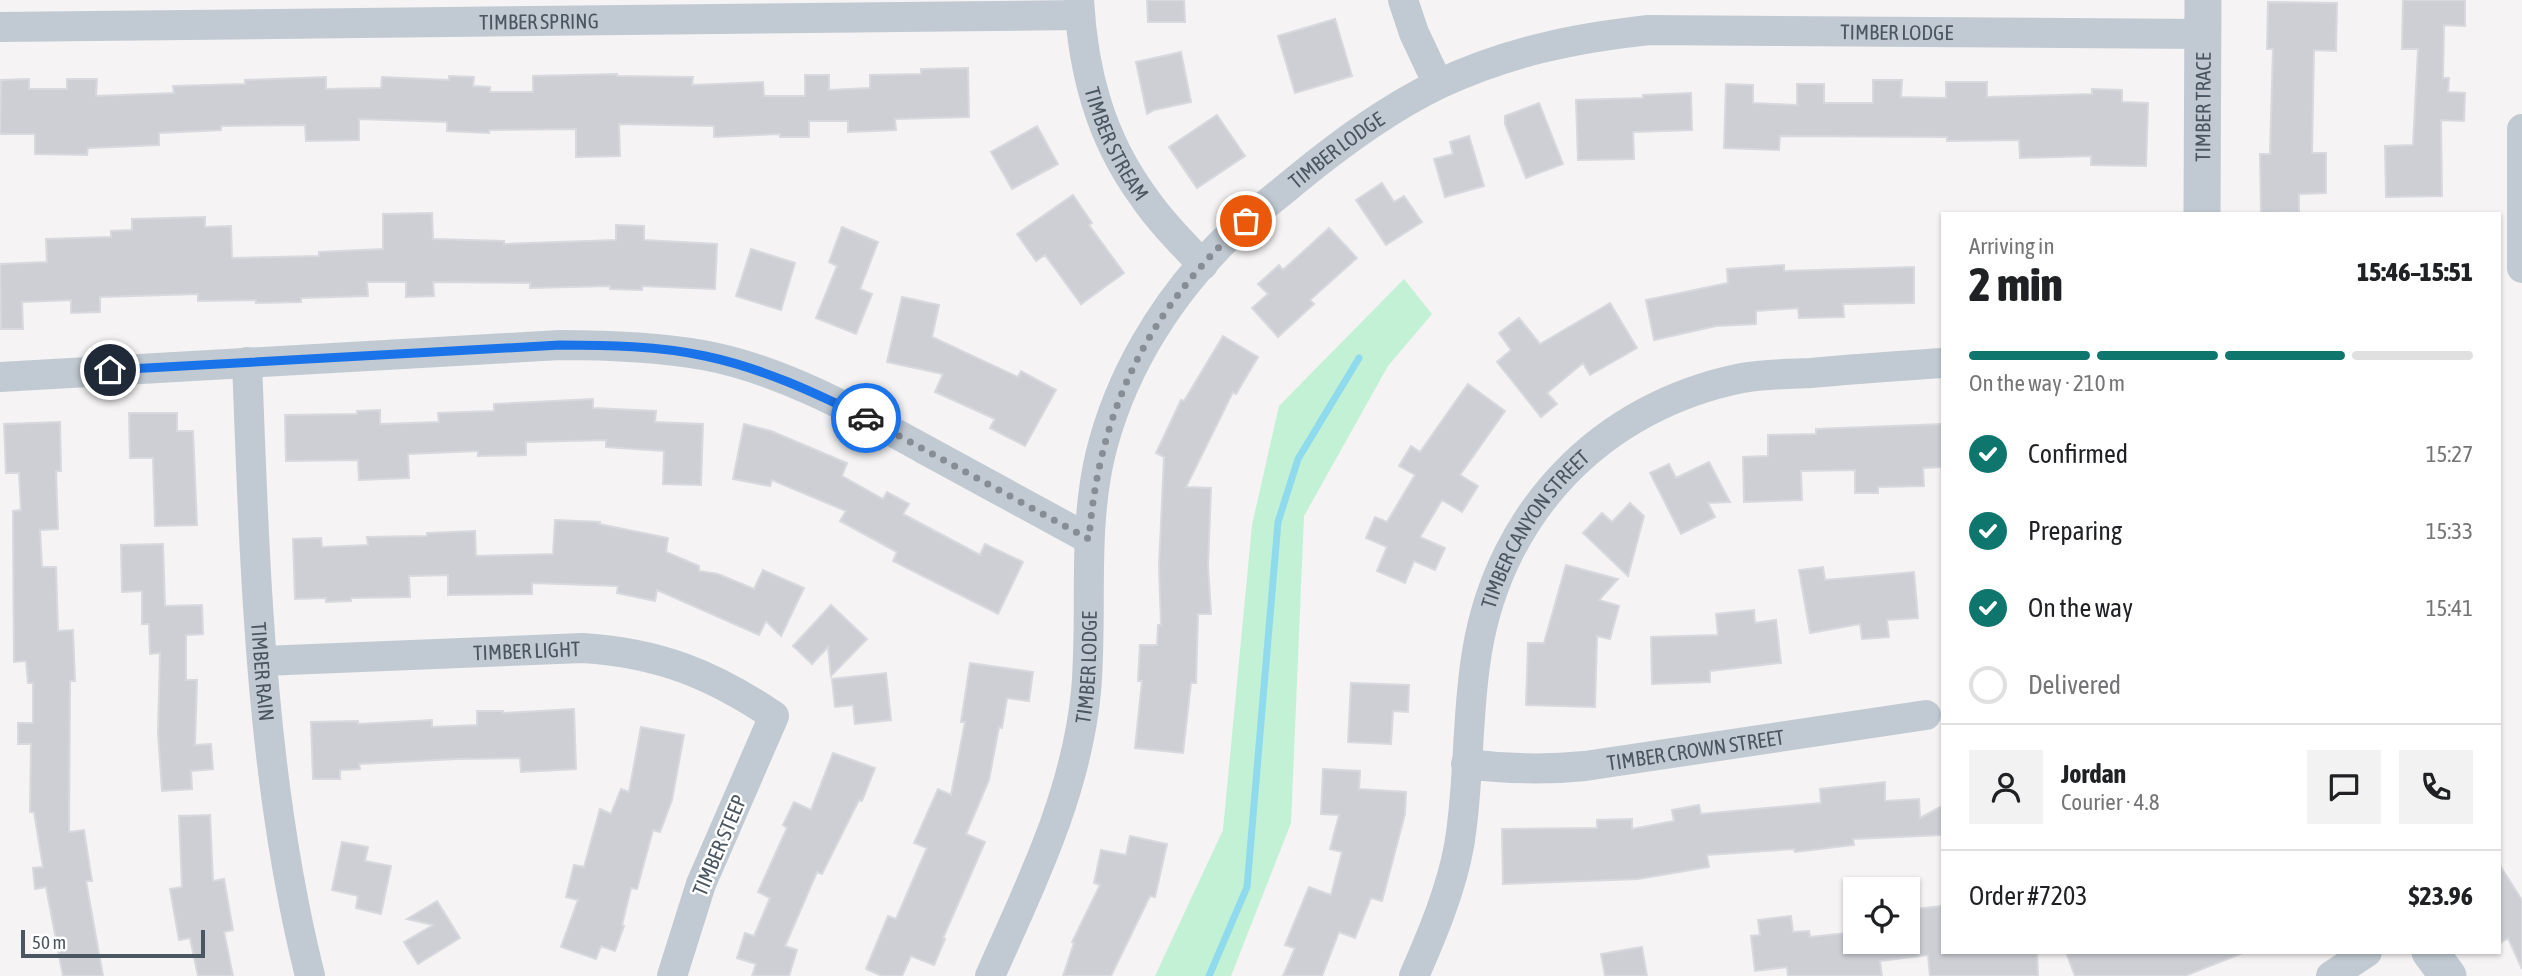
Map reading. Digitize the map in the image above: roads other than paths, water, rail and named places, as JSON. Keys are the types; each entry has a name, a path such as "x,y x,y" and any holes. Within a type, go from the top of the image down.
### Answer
{"street":[{"path":"1403,0 1414,33 1438,84"},
{"name":"TIMBER SPRING","path":"0,27 1079,8"},
{"name":"TIMBER STREAM","path":"1079,8 1086,68 1107,135 1143,197 1203,265"},
{"name":"TIMBER LODGE","path":"990,976 1061,810 1076,752 1086,694 1092,501 1100,457 1112,415 1129,374 1174,298 1218,247 1342,143 1438,84 1549,44 1649,30 2202,17"},
{"name":"TIMBER TRACE","path":"2202,17 2202,212"},
{"path":"2522,129 2522,268"},
{"path":"0,377 560,345 607,345 704,356 765,373 815,393 879,424 1089,539"},
{"name":"TIMBER RAIN","path":"247,362 253,510 272,779 286,867 310,976"},
{"name":"TIMBER CANYON STREET","path":"1414,976 1452,878 1459,845 1476,653 1494,585 1525,522 1563,474 1589,450 1647,411 1713,385 1746,377 1941,363"},
{"name":"TIMBER LIGHT","path":"263,661 583,648 616,650 681,665 742,694 774,716"},
{"name":"TIMBER CROWN STREET","path":"1466,764 1511,769 1585,766 1926,715"},
{"name":"TIMBER STEEP","path":"672,976 701,884 774,716"},
{"path":"2332,976 2364,954"},
{"path":"2432,954 2448,976"}],"waterway":[{"path":"1209,976 1247,887 1278,522 1298,459 1359,358"}]}
